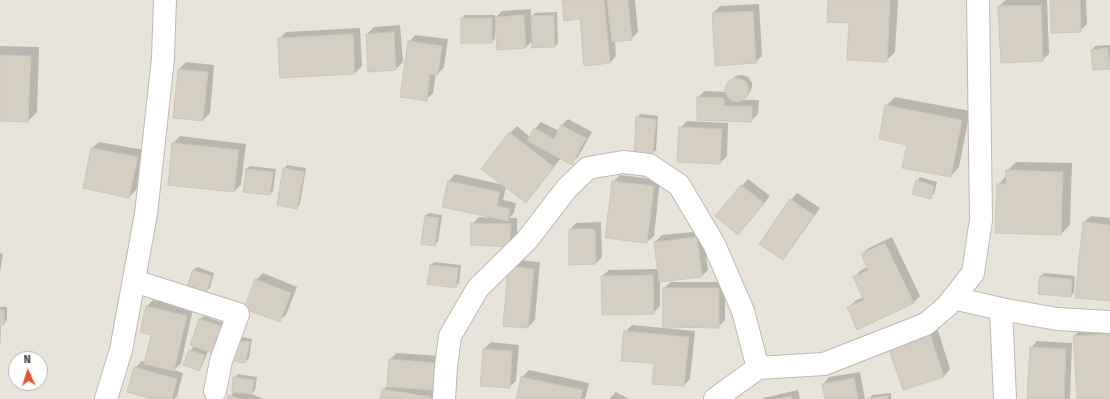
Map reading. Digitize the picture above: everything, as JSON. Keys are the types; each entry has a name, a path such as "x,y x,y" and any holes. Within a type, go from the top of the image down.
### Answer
{"street":[{"path":"106,399 121,350 146,214 163,58 165,0"},
{"path":"715,399 758,368 824,364 926,324 947,306 972,274 981,220 978,0"},
{"path":"444,399 450,336 478,288 528,240 567,188 588,168 622,162 649,165 679,185 714,244 744,311 758,368"},
{"path":"134,281 238,314 221,361 215,391"},
{"path":"953,298 1001,309 1057,319 1110,322"},
{"path":"1001,309 1006,399"}],"shaded area":[{"path":"0,0 1110,0 1110,399 0,399"}],"building":[{"path":"562,0 604,0 610,63 584,66 580,19 564,21"},
{"path":"607,0 628,0 632,40 612,42"},
{"path":"828,0 890,0 887,62 847,60 849,23 827,22"},
{"path":"1050,0 1080,0 1081,32 1051,33"},
{"path":"1041,5 1043,61 1001,63 998,6"},
{"path":"753,11 756,63 715,66 712,13"},
{"path":"524,15 526,48 497,50 495,17"},
{"path":"554,15 555,47 532,48 531,16"},
{"path":"461,18 492,18 492,43 461,43"},
{"path":"394,32 396,70 368,72 366,34"},
{"path":"353,34 355,74 280,78 278,38"},
{"path":"408,41 442,46 438,75 430,74 427,101 400,97"},
{"path":"1108,48 1110,69 1093,70 1091,50"},
{"path":"0,55 31,56 28,122 0,121"},
{"path":"178,69 208,72 203,121 173,118"},
{"path":"737,78 742,79 748,85 748,95 742,101 737,102 732,101 726,95 725,90 726,85 732,79"},
{"path":"697,97 724,98 724,106 752,106 752,122 697,120"},
{"path":"885,105 962,120 951,177 902,168 907,145 879,139"},
{"path":"636,117 656,119 653,154 634,153"},
{"path":"561,125 586,138 572,165 527,141 534,128 554,139"},
{"path":"679,127 722,129 720,164 677,162"},
{"path":"509,132 554,167 526,203 481,169"},
{"path":"172,143 239,150 234,192 168,185"},
{"path":"91,148 138,157 129,198 83,188"},
{"path":"283,168 304,172 297,209 277,205"},
{"path":"246,169 273,172 270,195 243,192"},
{"path":"1006,170 1063,172 1061,235 995,233 997,184 1006,184"},
{"path":"916,180 934,186 931,199 912,194"},
{"path":"448,181 500,192 497,206 510,209 508,221 442,207"},
{"path":"612,181 654,186 647,243 605,238"},
{"path":"741,185 764,203 738,235 715,216"},
{"path":"790,199 814,215 783,260 759,244"},
{"path":"425,216 439,218 435,246 421,244"},
{"path":"1083,222 1110,225 1110,301 1075,298"},
{"path":"471,223 511,224 510,247 471,245"},
{"path":"569,229 595,229 596,264 569,265"},
{"path":"697,237 702,277 659,282 654,242"},
{"path":"885,243 914,303 857,330 847,307 864,300 853,277 868,270 861,254"},
{"path":"430,265 458,268 456,288 427,284"},
{"path":"508,266 534,269 528,328 503,326"},
{"path":"193,270 212,276 206,292 187,286"},
{"path":"653,275 654,314 602,315 601,276"},
{"path":"1040,276 1072,279 1071,297 1038,294"},
{"path":"255,279 291,293 280,322 244,309"},
{"path":"663,288 719,288 719,328 663,327"},
{"path":"146,306 187,316 174,371 144,364 151,335 140,332"},
{"path":"0,310 4,310 4,325 0,325"},
{"path":"199,319 221,326 212,353 190,345"},
{"path":"624,331 689,337 684,386 652,384 654,363 621,361"},
{"path":"930,333 944,377 903,390 888,347"},
{"path":"1110,334 1110,399 1077,399 1073,336"},
{"path":"237,340 250,342 245,363 233,361"},
{"path":"1030,347 1066,349 1064,399 1027,399"},
{"path":"483,349 512,351 510,388 480,386"},
{"path":"189,350 205,355 199,371 183,365"},
{"path":"389,359 435,363 433,390 387,387"},
{"path":"134,367 177,379 172,399 152,399 127,392"},
{"path":"233,377 254,380 252,394 232,392"},
{"path":"521,377 583,390 580,399 516,399"},
{"path":"854,378 858,399 825,399 822,384"},
{"path":"382,389 431,397 431,399 380,399"},
{"path":"229,395 240,399 227,399"},
{"path":"791,396 792,399 777,399"},
{"path":"888,396 888,399 868,399 868,398"}]}
